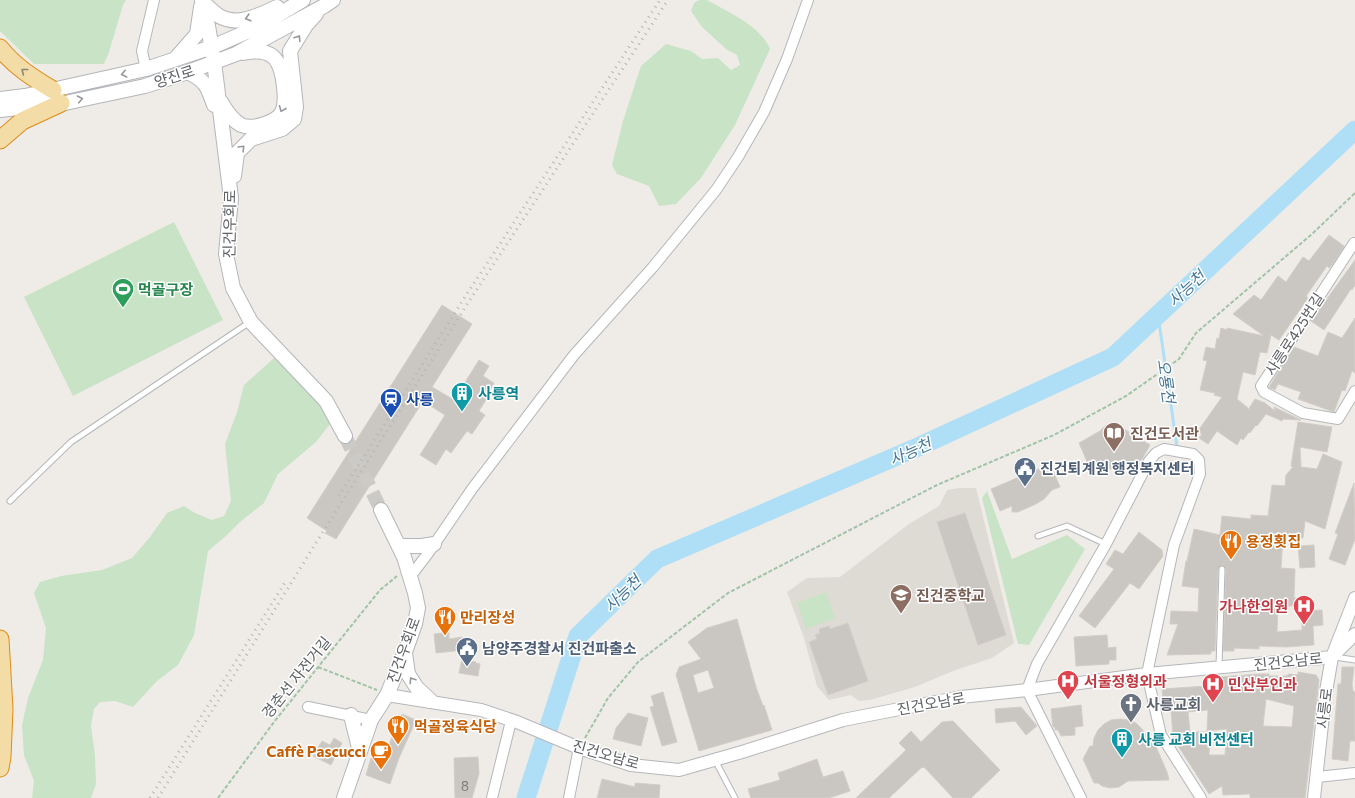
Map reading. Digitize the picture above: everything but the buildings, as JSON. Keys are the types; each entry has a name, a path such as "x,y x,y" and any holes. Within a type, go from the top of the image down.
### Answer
{"highway":[{"path":"0,48 9,60 57,96 22,121 0,140"},
{"path":"0,639 4,710 2,757 0,768"}],"main road":[{"path":"202,0 219,16 232,21 246,20 284,4 301,1"},
{"path":"174,59 197,34 202,0"},
{"name":"진건우회로","path":"202,0 212,47 224,130 231,198 226,254 233,288 251,322 326,401 345,436"},
{"name":"양진로","path":"0,110 57,96 212,47 258,27 301,1"},
{"name":"양진로","path":"0,99 25,96 57,96 145,86 236,54 328,3"},
{"path":"231,198 237,152 251,139 282,128 294,119 296,107 290,51 306,25 328,3"},
{"path":"219,100 229,115 242,125 257,126 277,118 282,113 284,105 283,74 279,63 270,55 257,50 236,54"},
{"path":"188,72 202,79 207,86 224,130"},
{"name":"진건우회로","path":"344,798 371,720 387,694 405,652 415,624 418,608 404,577 399,546 381,510"},
{"path":"399,546 422,546 434,544"},
{"path":"405,652 408,674 417,688 431,701"},
{"path":"352,715 360,753"}],"street":[{"path":"146,69 142,51 154,0"},
{"path":"404,577 434,544 472,489 574,355 675,241 716,190 730,170 764,112 787,58 808,0"},
{"name":"사릉로425번길","path":"1354,243 1261,386 1264,392 1303,413 1338,419 1355,391"},
{"path":"1081,798 1027,690 1037,664 1106,544 1149,462 1156,453 1164,449 1193,454 1200,460 1200,474 1174,545 1147,674 1161,735 1201,798"},
{"name":"사릉로","path":"1314,798 1325,697 1332,656 1355,598"},
{"name":"진건오남로","path":"387,694 481,710 514,721 575,746 631,765 679,770 843,720 962,697 1147,674 1332,656 1355,634"},
{"path":"308,706 371,720"},
{"path":"492,798 514,721"},
{"path":"569,798 575,746"},
{"path":"1317,776 1355,772"}],"lane":[{"path":"10,501 71,442 251,322"},
{"path":"1038,536 1067,526 1106,544"},
{"path":"1219,667 1222,568"},
{"path":"1332,656 1355,660"},
{"path":"715,760 735,798"}],"path":[{"path":"575,746 608,698 638,662 728,593 937,484 1054,435 1126,396 1179,360 1196,333 1312,234 1355,193"},
{"name":"경춘선 자전거길","path":"218,798 274,722 380,590 404,577"},
{"path":"318,667 387,694"}],"shaded area":[{"name":"진건중학교","path":"976,488 1014,643 992,658 953,671 915,687 870,700 859,701 851,695 829,700 817,686 804,638 787,592 807,578 840,577 909,524 939,506 947,490"}],"green space":[{"path":"0,0 126,0 123,5 104,64 34,64 0,31"},
{"path":"699,0 707,0 743,20 759,33 766,41 770,49 735,125 701,178 676,204 659,206 649,186 617,174 612,165 623,121 641,66 666,44 691,51 702,59 718,58 731,70 740,65 737,55 726,49 702,27 691,11 694,3"},
{"name":"먹골구장","path":"174,222 223,320 73,396 24,297"},
{"path":"274,358 321,402 330,424 316,442 278,474 264,503 208,551 194,635 178,665 157,681 133,707 115,701 100,702 94,709 91,726 95,756 96,784 91,798 32,798 34,781 24,755 22,725 28,698 43,660 46,628 34,593 40,582 61,576 102,570 132,558 150,537 167,513 184,506 195,513 212,520 224,516 231,501 225,444 237,412 244,385"},
{"path":"987,491 1012,559 1067,535 1085,549 1029,645 1018,644 982,498"},
{"path":"826,592 835,618 806,629 797,603"}],"waterway":[{"name":"사능천","path":"526,798 578,636 657,559 918,447 1113,357 1355,130"},
{"name":"오룡천","path":"1158,315 1177,447"}],"tunnel":[{"path":"345,436 381,510"}],"railway":[{"path":"339,496 463,300 660,0"},
{"path":"158,798 319,538 468,303 668,0"},
{"path":"150,798 286,581"}],"place":[{"name":"먹골구장","path":"123,308"},
{"name":"사릉역","path":"462,412"},
{"name":"사릉","path":"391,418"},
{"name":"진건도서관","path":"1114,452"},
{"name":"진건퇴계원 행정복지센터","path":"1025,488"},
{"name":"용정횟집","path":"1231,560"},
{"name":"진건중학교","path":"901,614"},
{"name":"가나한의원","path":"1304,626"},
{"name":"만리장성","path":"445,636"},
{"name":"남양주경찰서 진건파출소","path":"467,668"},
{"name":"서울정형외과","path":"1068,700"},
{"name":"민산부인과","path":"1213,704"},
{"name":"사릉교회","path":"1131,724"},
{"name":"먹골정육식당","path":"398,746"},
{"name":"사릉 교회 비전센터","path":"1122,758"},
{"name":"Caffè Pascucci","path":"381,770"}]}
